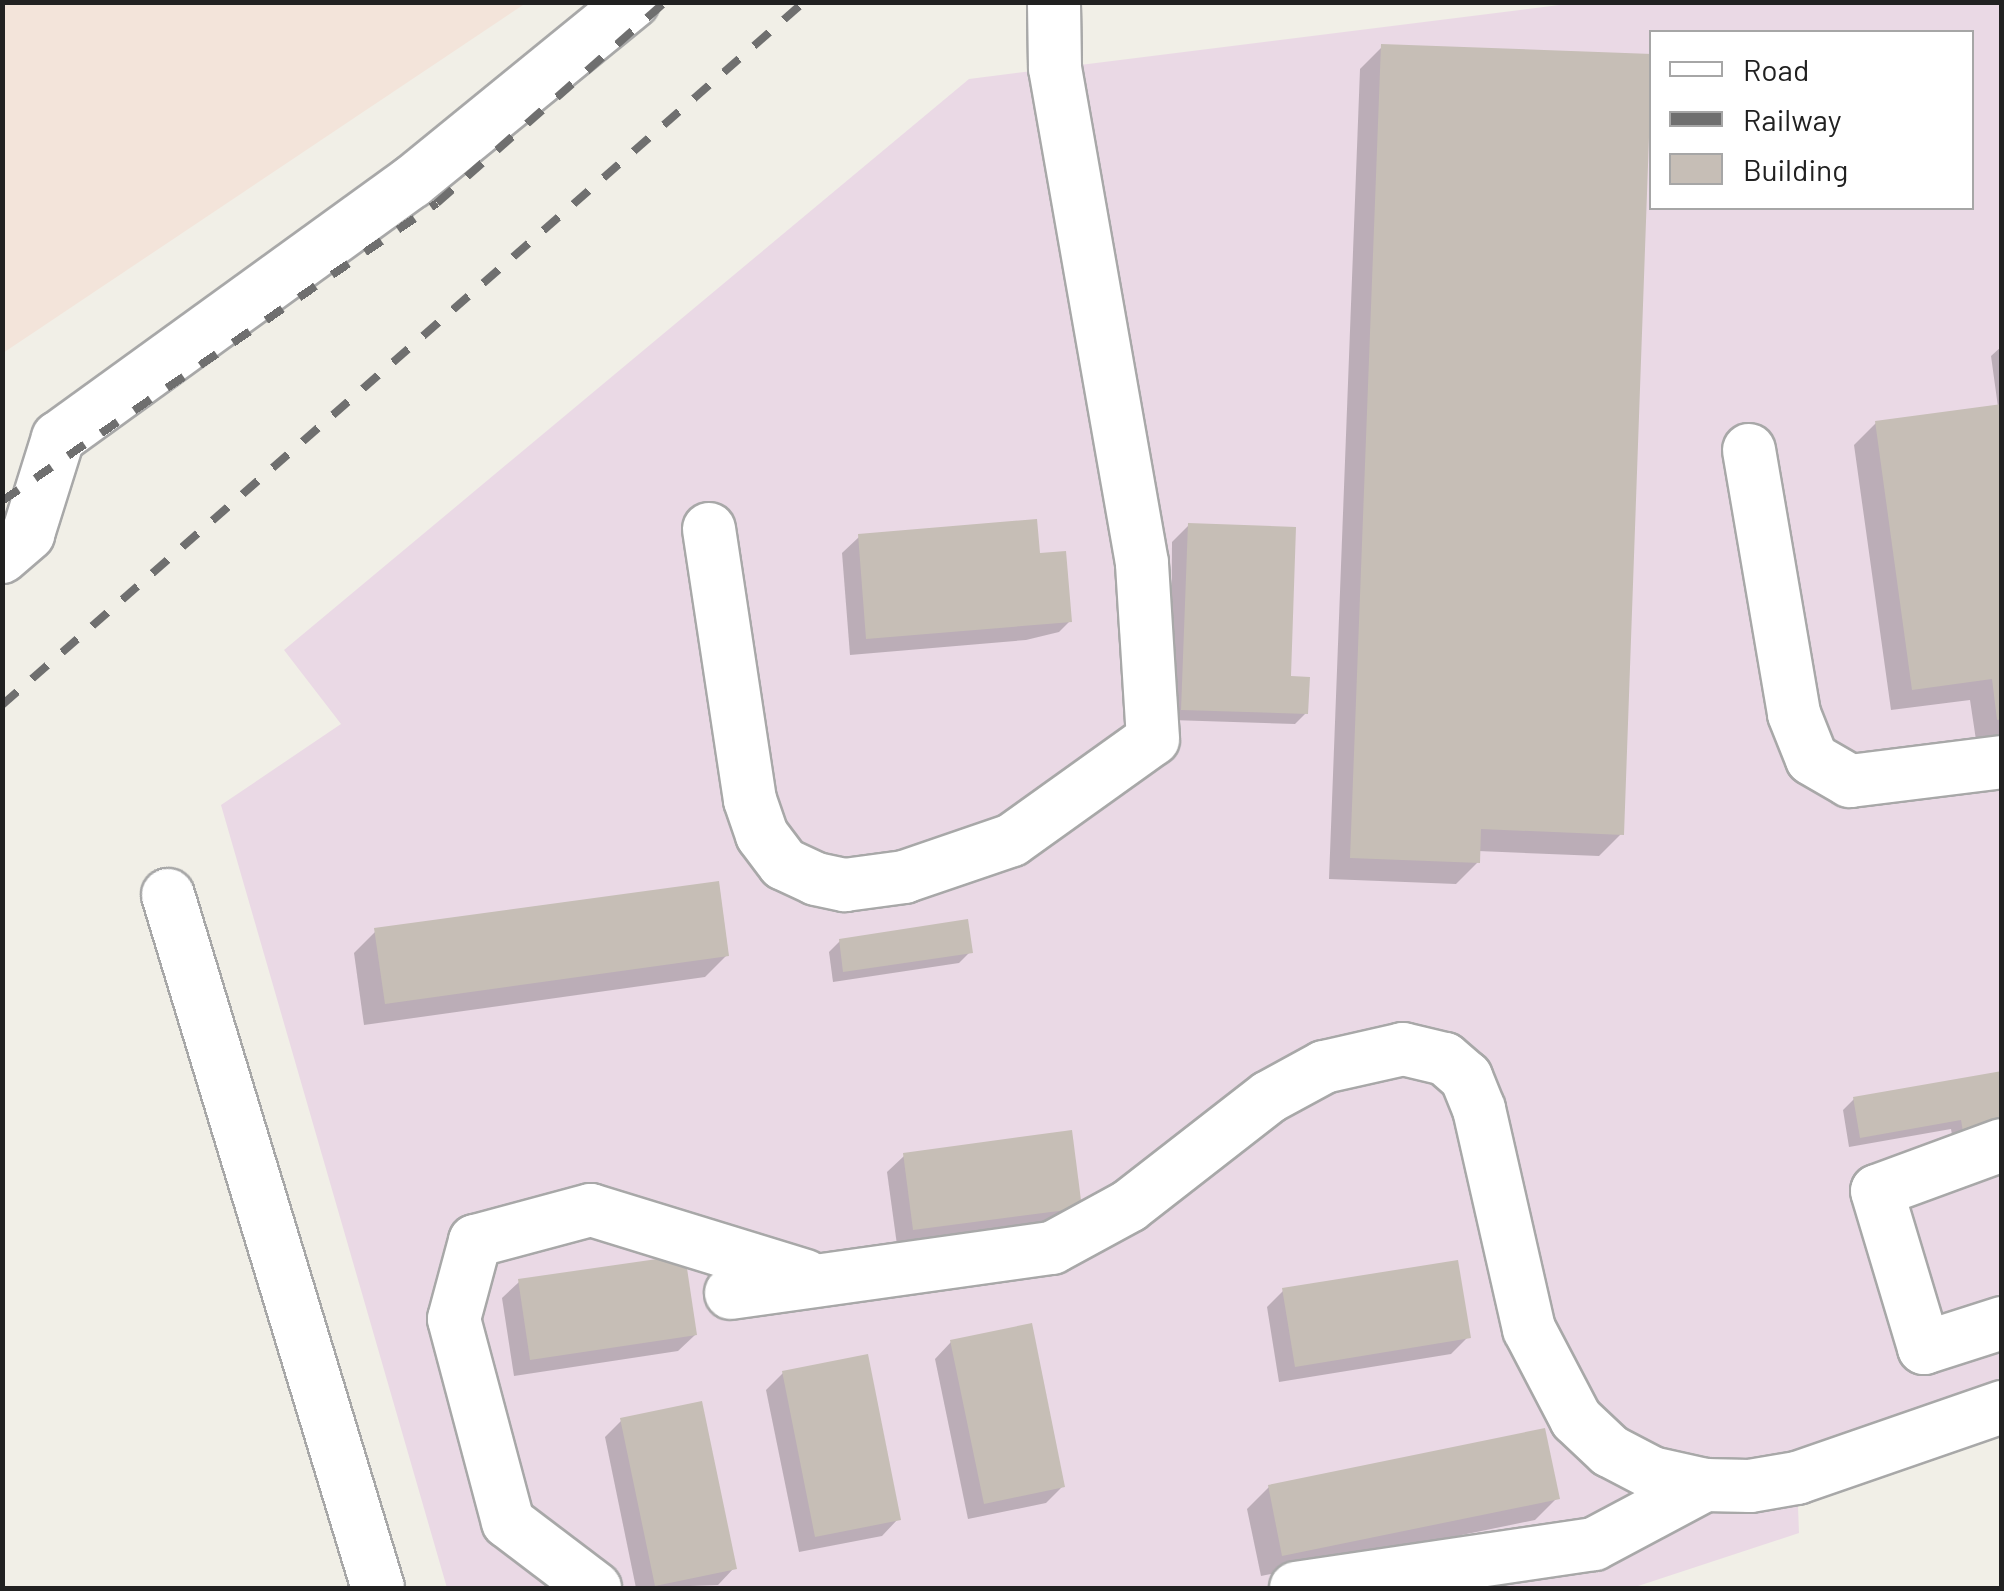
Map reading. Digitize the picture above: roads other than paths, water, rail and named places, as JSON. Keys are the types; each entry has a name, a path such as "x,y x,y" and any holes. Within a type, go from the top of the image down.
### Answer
{"lane":[{"path":"2,557 28,534 58,438 412,182 633,2"},
{"path":"708,529 750,800 762,835 784,864 816,879 845,885 904,877 1012,840 1153,740 1142,563 1055,68 1054,2"},
{"path":"1748,450 1794,714 1812,759 1850,782 2002,762"},
{"path":"168,895 378,1588"},
{"path":"731,1294 1052,1248 1129,1206 1269,1098 1324,1068 1403,1049 1445,1059 1466,1078 1479,1109 1529,1329 1576,1418 1610,1451 1652,1473 1705,1485 1797,1478 2002,1407"},
{"path":"2002,1145 1877,1190 1924,1348 2002,1323"},
{"path":"595,1588 508,1522 454,1319 475,1241 591,1210 823,1282"},
{"path":"1296,1588 1594,1544 1705,1485"}],"railway":[{"path":"2,501 437,203 665,2"},
{"path":"2,705 804,2"}]}
